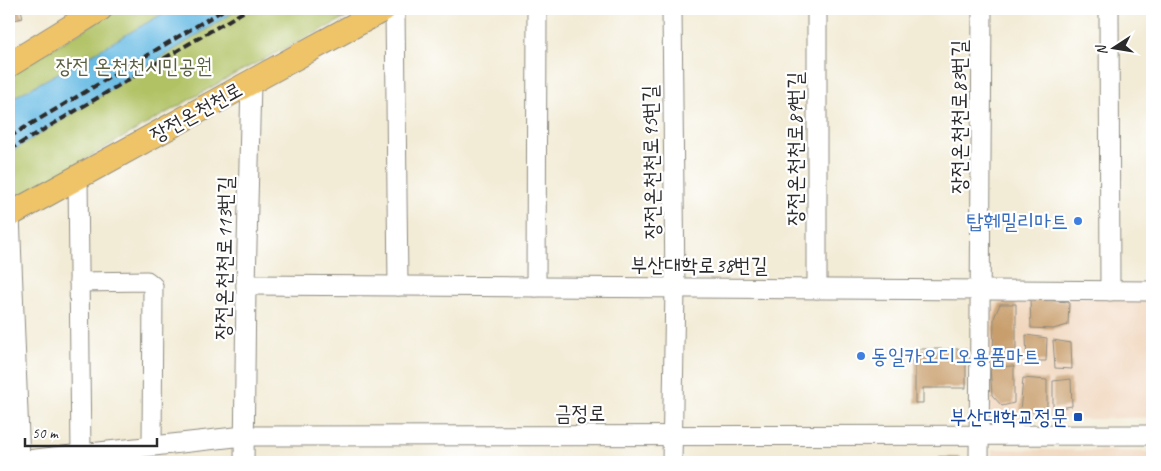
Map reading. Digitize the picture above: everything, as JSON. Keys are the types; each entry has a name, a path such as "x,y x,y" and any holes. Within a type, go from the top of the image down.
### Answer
{"main road":[{"path":"9,65 100,9"},
{"name":"장전온천천로","path":"9,215 384,9"}],"street":[{"path":"395,9 398,286"},
{"path":"536,287 537,9"},
{"name":"장전온천천로95번길","path":"672,9 674,288 672,462"},
{"name":"장전온천천로89번길","path":"817,9 818,288"},
{"name":"장전온천천로83번길","path":"979,462 982,9"},
{"path":"1109,9 1110,291"},
{"name":"장전온천천로113번길","path":"244,462 251,82"},
{"path":"78,177 81,454"},
{"path":"9,215 14,461"},
{"path":"79,282 147,281 153,286 152,446"},
{"name":"부산대학로38번길","path":"246,284 1152,291"},
{"name":"금정로","path":"14,461 244,436 1152,435"}],"shaded area":[{"path":"1005,296 1152,299 1152,417 1093,419 990,417 987,313"},
{"path":"992,449 1152,452 1152,462 992,462"}],"green space":[{"name":"장전 온천천시민공원","path":"119,9 363,9 233,75 9,205 9,74"}],"water":[{"path":"171,9 239,9 9,153 9,100"}],"building":[{"path":"9,9 21,9 23,18 9,21"},
{"path":"1030,299 1069,302 1068,325 1053,329 1031,328"},
{"path":"1000,304 1016,304 1016,356 993,358 994,318"},
{"path":"1026,335 1047,338 1046,361 1027,361"},
{"path":"1053,340 1071,343 1072,369 1055,368"},
{"path":"915,349 966,349 966,388 923,388 923,403 915,403"},
{"path":"1014,366 1014,403 1002,406 992,395 990,367"},
{"path":"1023,378 1047,380 1047,412 1020,412"},
{"path":"1071,379 1072,406 1053,409 1053,381"},
{"path":"939,457 959,457 967,462 939,462"}],"railway":[{"path":"9,137 225,9"},
{"path":"9,150 248,9"}],"place":[{"name":"탑훼밀리마트","path":"1078,221"},
{"name":"동일카오디오용품마트","path":"861,356"},
{"name":"부산대학교정문","path":"1078,417"}]}
